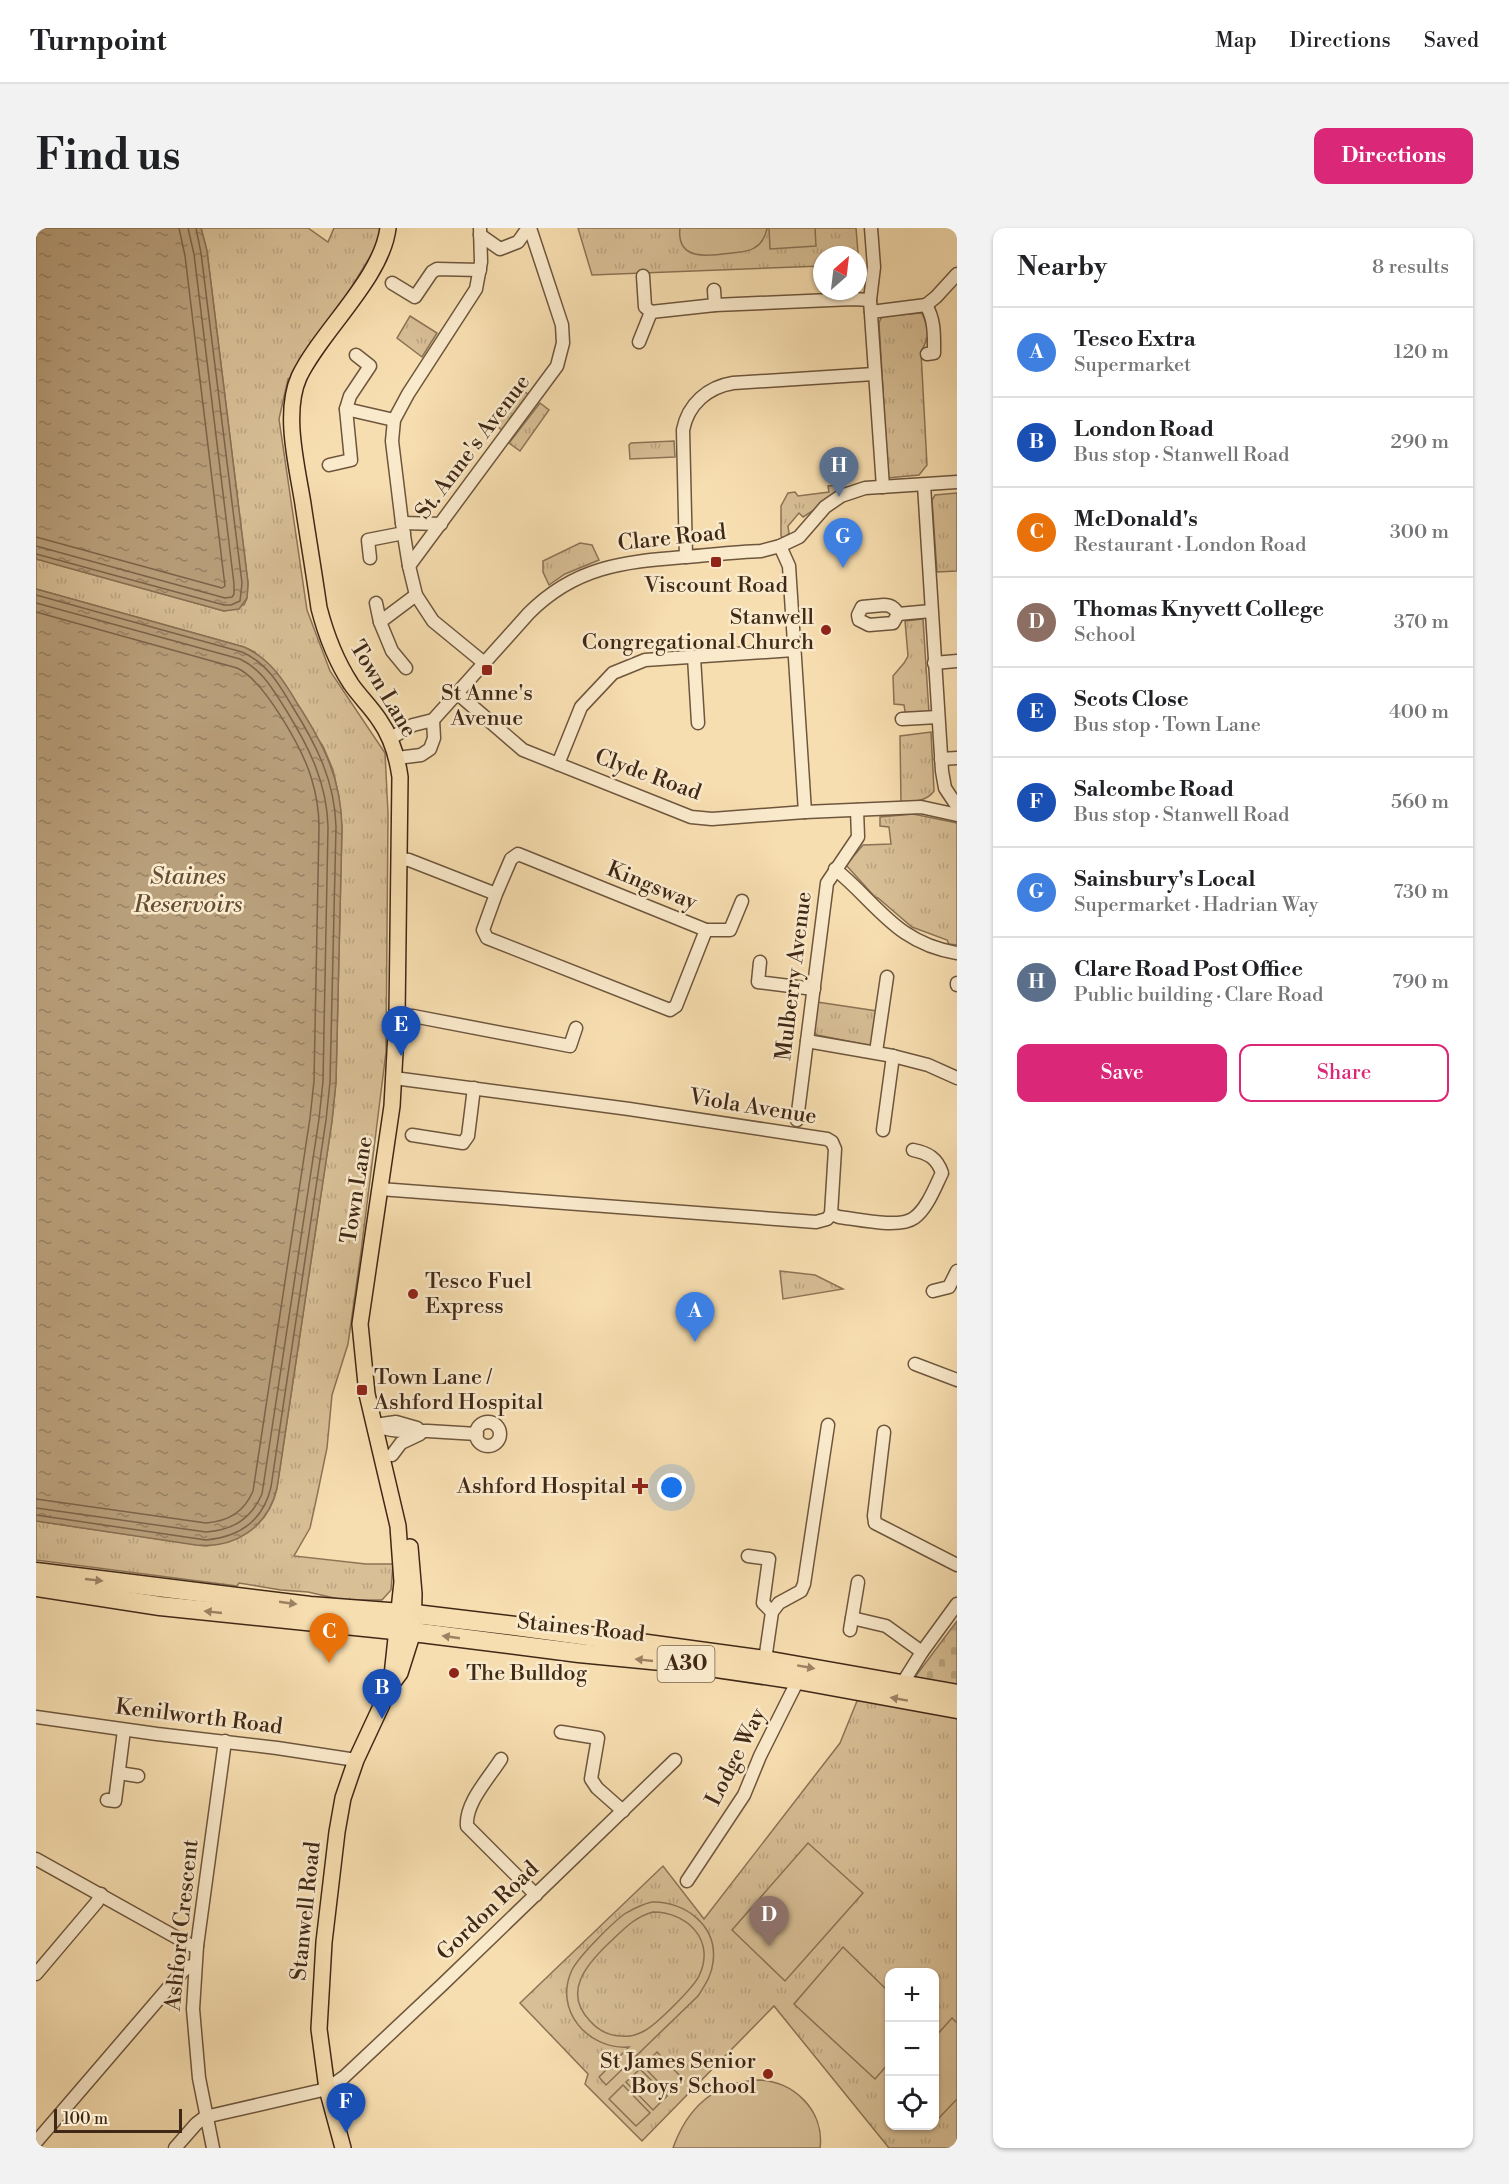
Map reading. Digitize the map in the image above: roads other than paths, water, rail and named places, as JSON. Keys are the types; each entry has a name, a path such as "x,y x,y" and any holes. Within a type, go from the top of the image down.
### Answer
{"highway":[{"name":"A30","path":"36,1572 310,1606 406,1622"},
{"name":"A30","path":"36,1587 160,1606 406,1622"},
{"name":"Staines Road","path":"406,1622 765,1660 957,1694"},
{"name":"Staines Road","path":"406,1622 579,1653 798,1680 957,1709"}],"main road":[{"name":"Town Lane","path":"388,228 386,241 377,262 299,377 292,415 319,608 324,626 331,648 347,676 391,738 400,777 398,1016 394,1078 389,1138 363,1309 398,1526 406,1622"},
{"name":"Town Lane","path":"382,1426 392,1455 406,1524 406,1622"},
{"name":"Stanwell Road","path":"344,2148 327,2089 319,2029 324,1942 343,1798 356,1760 391,1685 400,1673 406,1622"}],"street":[{"path":"392,283 415,297 432,272 437,269 480,266 523,238 529,228"},
{"name":"St. Anne's Avenue","path":"409,566 557,366 563,343 562,325 529,228"},
{"path":"871,228 874,267 870,306 883,487"},
{"path":"480,232 506,248 528,251 540,260"},
{"path":"480,232 480,266 476,289 408,394 394,420 392,441 397,510 403,528 416,595 433,621 483,663"},
{"path":"643,276 645,307 651,312 715,305 853,299 870,306 926,305 957,274"},
{"path":"714,290 715,305"},
{"path":"926,305 934,327 934,353 927,354"},
{"path":"639,342 651,312"},
{"path":"329,465 351,460 346,409 350,396 370,366 356,355"},
{"path":"686,557 682,430 689,412 701,397 714,388 733,383 874,374"},
{"path":"346,409 394,420"},
{"name":"Clare Road","path":"391,738 413,725 433,720 537,604 572,580 615,564 761,551 780,546 799,537 825,507 841,496 865,488 957,482"},
{"path":"924,485 941,759 945,788 957,806"},
{"path":"370,558 368,540 403,528 441,524"},
{"path":"780,546 789,566 805,812"},
{"path":"380,622 416,595"},
{"path":"376,603 380,622 392,651 406,668"},
{"path":"898,614 931,611"},
{"path":"558,764 581,706 613,673 645,660 794,650"},
{"path":"694,657 698,723"},
{"path":"934,663 957,661"},
{"name":"Clyde Road","path":"457,693 523,750 691,817 712,819 921,807 957,815"},
{"path":"902,719 938,717"},
{"path":"397,758 421,755 430,749 434,738 433,720"},
{"path":"941,759 957,758"},
{"path":"930,808 945,788"},
{"name":"Mulberry Avenue","path":"797,1120 827,883 858,837 857,810"},
{"name":"Kingsway","path":"519,854 706,930 676,1006 670,1010 487,938 483,930 496,894 511,859 519,854"},
{"path":"399,860 409,860 496,894"},
{"path":"835,869 907,936 940,950 957,953"},
{"path":"706,930 730,930 742,901"},
{"path":"760,962 758,982 814,989"},
{"path":"876,1052 887,977"},
{"path":"398,1016 413,1016 570,1046 576,1028"},
{"path":"807,1041 876,1052 955,1073"},
{"path":"883,1130 893,1056"},
{"name":"Viola Avenue","path":"394,1078 827,1139 832,1142 835,1149 831,1214"},
{"path":"412,1135 463,1143 468,1136 474,1088"},
{"path":"380,1189 816,1222 826,1219 831,1214 839,1217 900,1224 907,1222 920,1212 948,1176 931,1156 913,1150"},
{"path":"933,1291 949,1287 957,1271"},
{"path":"915,1364 957,1380"},
{"path":"382,1426 396,1422 426,1431 477,1434"},
{"path":"765,1660 772,1612 779,1603 801,1591 804,1584 828,1425"},
{"path":"392,1455 401,1443 426,1431"},
{"path":"884,1432 875,1523 957,1565"},
{"path":"748,1556 769,1559 763,1603 772,1612"},
{"path":"858,1582 851,1624 886,1626 922,1652"},
{"path":"902,1684 957,1604"},
{"name":"Lodge Way","path":"687,1881 744,1795 759,1756 798,1680"},
{"name":"Kenilworth Road","path":"36,1717 356,1760"},
{"path":"107,1800 115,1801 124,1730"},
{"path":"561,1732 598,1738 591,1779 597,1788 623,1811"},
{"name":"Ashford Crescent","path":"213,2148 205,2117 195,2052 193,2009 197,1946 225,1741"},
{"path":"501,1760 466,1817 467,1826 536,1895"},
{"name":"Gordon Road","path":"327,2089 344,2077 675,1760"},
{"path":"119,1773 138,1776"},
{"path":"36,1858 190,1945 197,1946"},
{"path":"36,1974 97,1902 101,1894"},
{"path":"36,2142 182,1972 195,1965"},
{"path":"175,2148 205,2117 327,2089"}],"water":[{"path":"36,228 201,228 207,251 248,583 247,598 239,609 224,611 36,559"},
{"name":"Staines Reservoirs","path":"36,589 244,647 261,657 275,670 306,718 329,762 338,793 342,827 336,1082 277,1488 273,1502 258,1524 248,1533 224,1543 196,1545 36,1521"}],"place":[{"name":"Clare Road Post Office","path":"839,497"},
{"name":"Viscount Road","path":"716,562"},
{"name":"Sainsbury's Local","path":"843,568"},
{"name":"Stanwell Congregational Church","path":"826,630"},
{"name":"St Anne's Avenue","path":"487,670"},
{"name":"Scots Close","path":"401,1056"},
{"name":"Tesco Fuel Express","path":"413,1294"},
{"name":"Tesco Extra","path":"695,1342"},
{"name":"Town Lane / Ashford Hospital","path":"362,1390"},
{"name":"Ashford Hospital","path":"640,1486"},
{"name":"McDonald's","path":"329,1663"},
{"name":"The Bulldog","path":"454,1673"},
{"name":"London Road","path":"382,1719"},
{"name":"Thomas Knyvett College","path":"769,1946"},
{"name":"St James Senior Boys' School","path":"768,2074"},
{"name":"Salcombe Road","path":"346,2133"}]}
